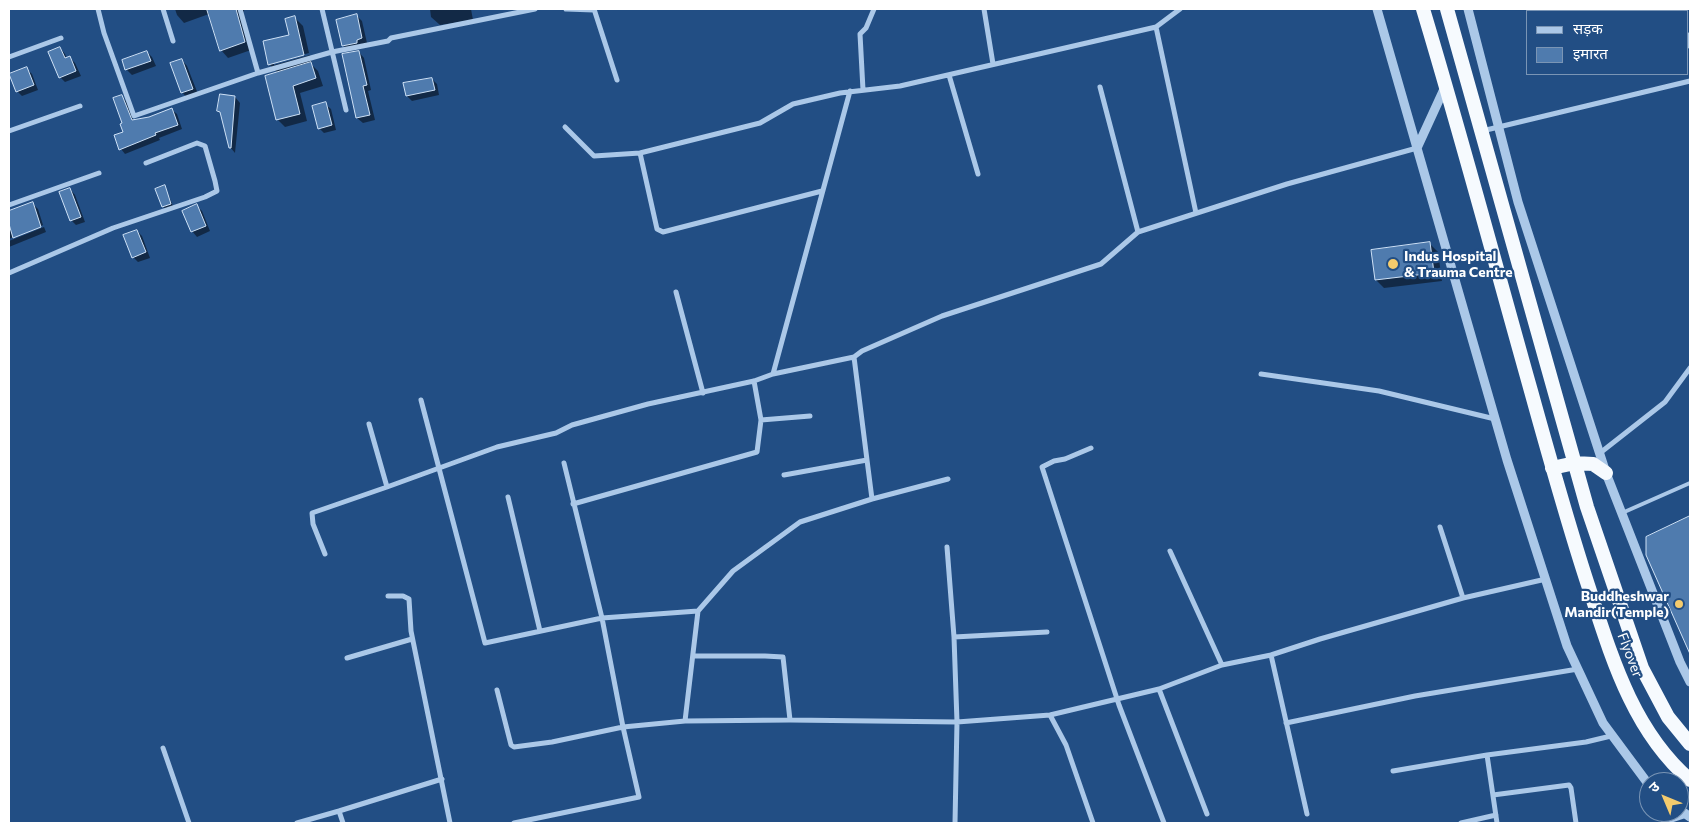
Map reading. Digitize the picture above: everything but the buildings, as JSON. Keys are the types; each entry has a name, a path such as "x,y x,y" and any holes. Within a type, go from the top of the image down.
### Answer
{"highway":[{"name":"Flyover","path":"1423,9 1566,518 1605,635 1630,701 1650,735 1676,767 1690,780"},
{"name":"Flyover","path":"1447,9 1587,507 1642,668 1668,717 1690,744"},
{"path":"1552,468 1575,463 1593,464 1606,473"}],"street":[{"path":"98,9 104,33 134,116 258,73 332,52 535,9"},
{"path":"163,9 173,41"},
{"path":"240,9 258,73"},
{"path":"322,9 346,110"},
{"path":"566,9 594,9 617,80"},
{"path":"862,90 860,34 866,28 874,9"},
{"path":"984,9 993,64"},
{"path":"565,127 594,156 640,153 760,123 793,104 850,91 900,86 1156,27 1180,9"},
{"path":"1377,9 1495,419 1567,646 1603,723 1639,772"},
{"path":"1468,9 1518,202 1606,473 1680,662 1690,682"},
{"path":"1156,27 1196,213"},
{"path":"9,57 61,38"},
{"path":"949,75 978,174"},
{"path":"1481,131 1690,81"},
{"path":"325,554 313,524 312,512 497,447 556,433 572,425 648,404 703,393 754,381 773,374 854,357 862,351 942,316 1101,264 1138,232 1287,184 1417,148 1446,86"},
{"path":"1100,87 1138,232"},
{"path":"773,374 850,91"},
{"path":"9,131 80,106"},
{"path":"9,273 113,228 205,197 217,191 216,180 205,146 197,143 146,164"},
{"path":"640,153 657,229 663,232 822,191"},
{"path":"9,205 99,173"},
{"path":"676,292 703,393"},
{"path":"854,357 872,499"},
{"path":"1600,453 1665,402 1690,368"},
{"path":"1261,374 1379,391 1495,419"},
{"path":"573,504 757,452 761,420 754,381"},
{"path":"421,400 485,643 602,618 698,610"},
{"path":"761,420 810,416"},
{"path":"369,424 387,487"},
{"path":"1091,448 1042,467 1118,699 1164,823"},
{"path":"784,475 867,460"},
{"path":"514,823 639,797 602,618 564,463"},
{"path":"684,721 694,656 698,610 733,571 800,522 872,499 948,479"},
{"path":"508,497 540,631"},
{"path":"1440,527 1463,598"},
{"path":"946,547 954,637 957,722 955,823"},
{"path":"1170,551 1222,665"},
{"path":"497,690 514,747 552,742 623,727 684,721 957,722 1050,715 1159,689 1222,665 1271,656 1320,639 1463,598 1546,579"},
{"path":"388,596 404,596 409,599 412,639 450,823"},
{"path":"954,637 1047,632"},
{"path":"347,658 412,639"},
{"path":"694,656 765,656 783,658 790,720"},
{"path":"1271,656 1307,814"},
{"path":"1286,723 1415,696 1578,669"},
{"path":"1159,689 1207,814"},
{"path":"1050,715 1066,744 1093,823"},
{"path":"1393,771 1487,755 1586,742 1611,736"},
{"path":"163,748 189,823"},
{"path":"1487,755 1497,823"},
{"path":"298,823 442,779"},
{"path":"1493,795 1569,785 1576,823"},
{"path":"339,811 343,823"},
{"path":"1461,823 1496,815"}],"lane":[{"path":"1622,514 1690,483"}],"place":[{"name":"Indus Hospital & Trauma Centre","path":"1393,264"},
{"name":"Buddheshwar Mandir(Temple)","path":"1679,604"}]}
